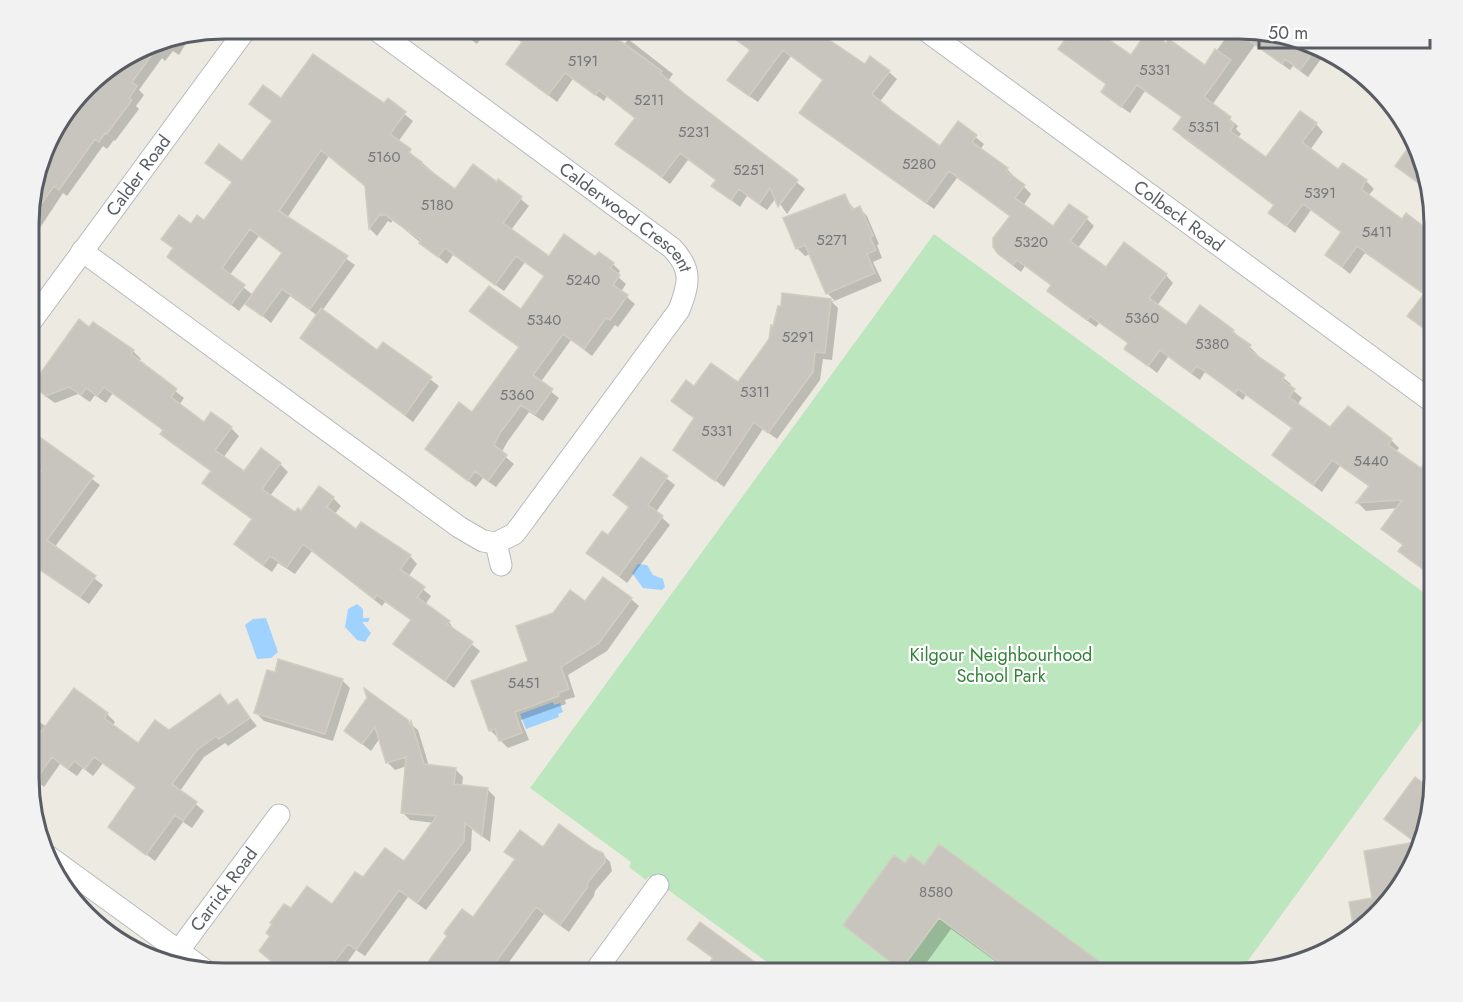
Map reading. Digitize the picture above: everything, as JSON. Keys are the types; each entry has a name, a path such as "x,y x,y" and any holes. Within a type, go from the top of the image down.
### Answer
{"street":[{"name":"Calder Road","path":"39,311 238,39"},
{"name":"Calderwood Crescent","path":"390,39 672,248 684,260 687,270 685,292 679,310 521,525 505,540 496,543"},
{"name":"Colbeck Road","path":"938,39 1424,396"},
{"path":"82,251 459,527 483,541 496,543 501,565"},
{"name":"Carrick Road","path":"174,956 279,815"},
{"path":"62,868 171,955"},
{"path":"601,963 658,885"}],"green space":[{"name":"Kilgour Neighbourhood School Park","path":"934,234 1424,593 1424,719 1247,962 768,963 649,876 646,880 629,867 631,862 530,788"}],"water":[{"path":"638,564 647,565 653,575 663,579 665,587 662,590 643,588 632,573"},
{"path":"357,604 363,609 363,618 370,618 368,622 362,622 371,633 365,642 357,640 345,627 348,609"},
{"path":"266,618 278,652 271,658 257,659 245,625 253,619"},
{"path":"553,702 554,705 560,703 563,712 558,714 559,717 526,729 520,714"}],"building":[{"path":"518,39 618,39 662,71 660,73 685,94 798,180 778,207 770,188 759,204 739,189 731,200 711,186 716,180 680,153 662,177 615,144 635,118 599,90 595,95 565,73 548,95 506,64 522,42"},
{"path":"735,39 828,39 865,64 870,56 890,71 872,94 940,146 958,121 977,135 972,142 1008,168 1006,171 1025,185 1015,198 1053,226 1069,204 1088,217 1070,241 1106,267 1124,242 1167,274 1149,298 1186,325 1200,305 1251,345 1248,349 1285,375 1282,380 1295,389 1289,397 1330,427 1348,406 1392,439 1388,445 1421,468 1424,466 1424,570 1398,551 1403,545 1381,529 1402,500 1356,503 1369,486 1332,460 1313,485 1272,455 1292,428 1238,389 1235,393 1197,366 1191,373 1160,350 1148,366 1124,349 1128,343 1090,316 1087,320 1047,291 1051,285 1017,260 1013,265 998,254 993,247 993,238 1010,216 949,171 926,203 799,113 823,80 783,50 749,96 727,80 750,50"},
{"path":"1066,39 1108,39 1131,55 1142,39 1160,39 1166,43 1169,39 1205,65 1215,49 1231,60 1204,97 1231,117 1229,121 1234,125 1230,131 1266,157 1300,111 1317,123 1302,142 1338,169 1343,163 1367,180 1361,189 1402,219 1406,213 1424,226 1424,294 1357,246 1342,267 1325,255 1341,232 1303,204 1286,226 1268,213 1274,205 1173,129 1182,117 1137,85 1121,107 1101,92 1106,84 1058,49"},
{"path":"1247,39 1275,43 1312,54 1300,70 1285,59 1282,64"},
{"path":"153,53 132,82 137,86 129,98 132,100 107,134 105,133 99,142 95,139 59,190 54,186 41,205 49,164 70,121 102,85 121,70"},
{"path":"313,54 384,103 388,98 406,112 390,134 411,149 409,153 422,162 421,164 455,189 473,164 522,197 503,223 549,256 564,234 595,256 599,252 614,263 610,268 620,275 613,285 628,295 610,320 606,318 584,349 563,334 533,375 553,389 535,414 521,405 500,433 494,445 507,455 488,481 475,471 468,481 425,449 459,402 472,412 519,347 469,311 489,286 521,309 544,276 516,256 495,285 445,248 438,257 419,243 421,240 384,214 382,216 380,214 369,229 365,186 321,150 279,211 348,256 310,309 282,289 262,316 245,304 282,253 250,229 222,268 245,285 231,305 167,257 173,248 161,239 179,215 191,224 197,215 204,220 232,182 205,163 219,144 242,161 272,121 249,104 263,85 281,98"},
{"path":"1408,148 1419,184 1395,166"},
{"path":"845,194 852,210 860,206 873,236 870,237 876,250 867,254 875,273 826,294 805,245 796,249 783,218"},
{"path":"782,293 831,299 825,353 815,352 813,372 768,433 754,422 715,481 673,450 694,418 671,401 686,380 694,386 711,363 738,382 769,339 771,325 773,326 778,306 781,306"},
{"path":"1424,294 1424,329 1407,316"},
{"path":"321,308 377,350 383,342 432,377 405,415 300,338"},
{"path":"79,319 89,327 93,322 134,350 131,354 177,389 171,397 204,422 211,412 232,427 215,450 244,471 261,448 281,463 262,489 295,512 298,508 301,511 319,486 334,497 327,507 356,529 361,522 411,555 400,569 425,587 417,597 450,621 447,624 473,642 445,681 393,644 411,620 377,595 374,599 303,544 287,567 270,556 263,565 234,544 252,519 202,483 211,471 160,434 163,430 104,387 97,396 86,388 81,395 69,387 46,396 39,390 39,375"},
{"path":"39,436 94,476 47,540 96,576 80,597 39,569 39,474 41,471 39,470"},
{"path":"641,457 668,476 648,505 663,516 619,576 586,553 602,531 608,535 629,507 613,495"},
{"path":"603,577 632,598 599,643 561,667 569,689 558,693 559,696 515,712 522,733 499,741 495,729 489,731 471,681 528,661 516,626 553,613 570,590 585,601"},
{"path":"278,659 343,679 325,734 254,713 267,670 275,672"},
{"path":"74,688 108,713 104,718 138,743 155,720 169,730 220,694 228,705 237,699 250,718 219,739 216,736 197,750 172,784 197,802 183,821 175,815 146,855 108,827 136,787 94,757 85,769 74,761 68,769 52,757 39,775 39,731 41,732"},
{"path":"364,688 408,720 410,725 411,721 424,764 456,768 454,784 488,788 482,836 465,823 464,841 417,903 399,890 356,950 348,944 334,963 270,963 271,961 259,951 270,936 266,933 272,924 270,923 284,904 291,908 307,886 332,904 355,872 363,877 385,848 404,861 437,816 401,813 406,757 386,763 375,727 362,744 344,731 367,698"},
{"path":"1415,777 1424,784 1418,826 1413,840 1384,819"},
{"path":"559,824 603,853 605,858 605,862 588,882 587,888 560,925 536,907 495,963 427,963 447,936 444,933 462,909 473,917 515,859 504,852 520,830 543,847"},
{"path":"1412,842 1399,871 1386,891 1353,924 1349,902 1372,898 1364,851"},
{"path":"939,844 1101,963 1000,963 939,918 906,963 892,963 843,925 894,855 905,863 911,855 924,865"},
{"path":"700,922 756,963 709,963 713,958 687,939"}]}
